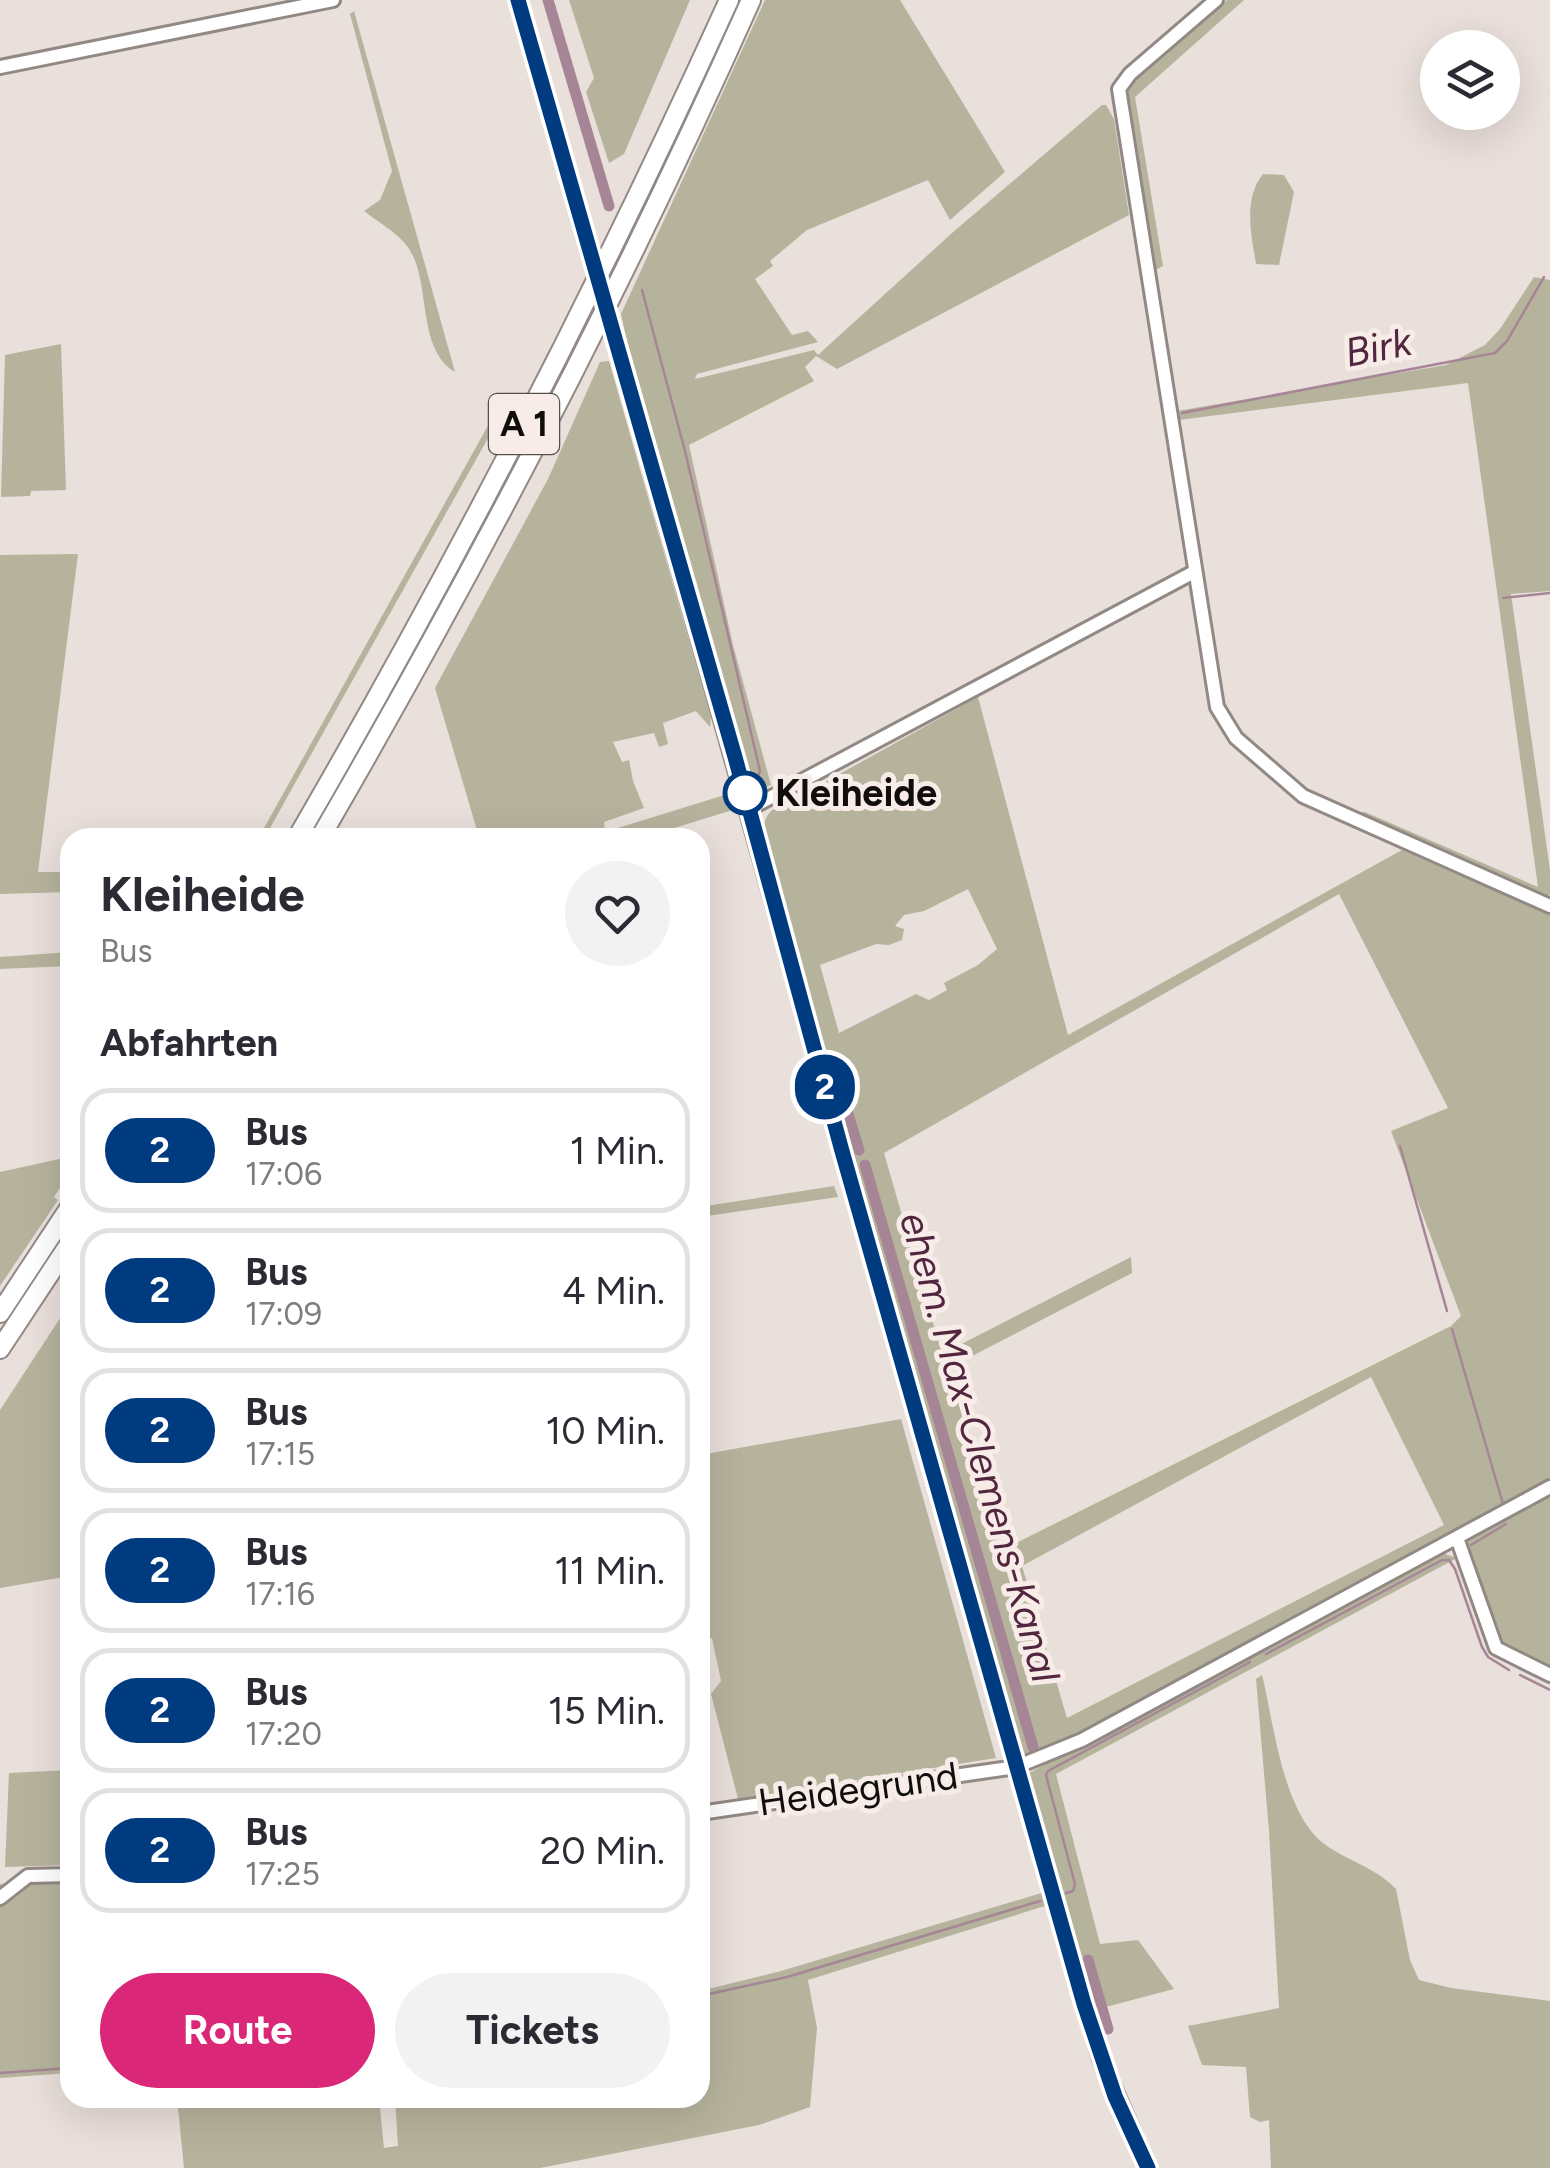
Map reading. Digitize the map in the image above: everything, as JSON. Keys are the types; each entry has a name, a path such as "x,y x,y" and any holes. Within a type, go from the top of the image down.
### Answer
{"highway":[{"name":"A 1","path":"303,828 504,462 622,229 729,0"},
{"name":"A 1","path":"326,828 405,689 558,402 751,0"},
{"path":"0,1313 60,1222"},
{"path":"0,1348 60,1258"}],"main road":[{"path":"518,0 1016,1767 1101,2058 1148,2168"}],"street":[{"path":"0,67 334,0"},
{"path":"1216,0 1130,74 1119,89 1216,707 1236,738 1303,796 1550,906"},
{"path":"749,809 1194,572"},
{"name":"Heidegrund","path":"710,1812 1016,1767 1082,1740 1550,1488"},
{"path":"1457,1538 1496,1648 1550,1675"},
{"path":"0,1898 28,1876 60,1875"}],"shaded area":[{"path":"569,0 690,0 624,154 609,163 586,92 594,78"},
{"path":"765,0 900,0 1005,172 950,220 928,180 807,230 755,279 792,335 808,331 818,342 697,374 695,379 814,350 818,355 952,233 1102,105 1106,105 1114,119 1129,215 837,369 816,356 805,367 814,381 689,445 733,645 771,785 760,790 750,786 634,374 621,314"},
{"path":"1227,0 1244,0 1135,97 1163,266 1152,272 1125,101 1131,82"},
{"path":"354,11 455,372 435,349 412,254 397,236 364,211 380,200 392,171 350,14"},
{"path":"1263,174 1284,175 1294,192 1279,265 1256,264 1251,206"},
{"path":"1534,277 1550,280 1550,591 1511,594 1550,870 1547,897 1356,814 1365,812 1538,887 1468,383 1179,420 1177,411 1446,365 1485,345"},
{"path":"61,344 66,490 1,497 5,355"},
{"path":"609,361 711,717 710,727 696,711 663,723 668,744 659,747 654,733 613,742 622,762 629,760 644,808 604,822 605,828 476,828 435,688 548,479 600,362"},
{"path":"500,404 506,406 270,828 264,828"},
{"path":"78,554 38,872 60,872 60,892 0,894 0,555"},
{"path":"978,697 1068,1035 1402,850 1550,915 1550,1671 1502,1642 1466,1541 1510,1517 1507,1505 1039,1753 1028,1756 1020,1750 763,830 771,811","holes":["968,889 997,949 978,965 944,983 947,990 929,1000 916,994 839,1033 820,965 876,944 902,940 904,929 895,926 904,915 924,911","1339,894 1448,1108 1391,1131 1461,1316 1451,1326 1000,1551 949,1368 1132,1273 1131,1257 942,1354 884,1153","1371,1377 1444,1525 1067,1718 1022,1566"]},
{"path":"731,793 736,809 674,828 618,828"},
{"path":"60,953 60,966 0,969 0,957"},
{"path":"60,1159 60,1188 54,1197 58,1200 0,1286 0,1172"},
{"path":"834,1186 838,1197 710,1216 710,1205"},
{"path":"60,1318 60,1578 0,1588 0,1410"},
{"path":"901,1419 996,1758 738,1799 711,1694 721,1681 710,1638 710,1453"},
{"path":"1442,1553 1457,1558 1056,1774 1100,1944 1138,1940 1174,1989 1094,2010 1027,1774"},
{"path":"1262,1675 1282,1765 1298,1810 1323,1843 1380,1875 1396,1889 1410,1960 1419,1980 1550,2001 1550,2168 1271,2168 1269,2120 1260,2122 1250,2117 1246,2067 1202,2065 1188,2026 1279,2008 1256,1679"},
{"path":"60,1770 60,1865 5,1867 9,1773"},
{"path":"60,1882 60,2074 0,2078 0,1884"},
{"path":"1045,1892 1048,1905 808,1980 817,2028 810,2107 759,2125 540,2168 184,2168 178,2108 380,2108 384,2148 398,2146 396,2108 710,2108 710,1989"}],"waterway":[{"name":"ehem. Max-Clemens-Kanal","path":"548,0 609,206"},
{"name":"Birk","path":"1182,413 1495,353 1507,341 1544,277"},
{"path":"642,290 685,451 760,771 757,780"},
{"path":"1503,598 1550,593"},
{"name":"ehem. Max-Clemens-Kanal","path":"833,1064 859,1150"},
{"path":"1400,1146 1447,1311"},
{"name":"ehem. Max-Clemens-Kanal","path":"865,1165 1033,1747"},
{"path":"1452,1329 1503,1504"},
{"path":"1471,1545 1506,1524"},
{"path":"1266,1654 1442,1560 1449,1560 1482,1647 1488,1657 1509,1670"},
{"path":"1066,1893 1073,1891 1075,1884 1048,1771 1250,1662"},
{"path":"1520,1675 1550,1690"},
{"path":"710,1994 787,1977 1040,1901"},
{"name":"ehem. Max-Clemens-Kanal","path":"1088,1960 1108,2029"},
{"path":"0,2073 60,2069"}],"bus line":[{"name":"2","path":"518,0 735,757 842,1151 1084,2004 1115,2096 1148,2168"}],"place":[{"name":"Kleiheide","path":"745,793"}]}
